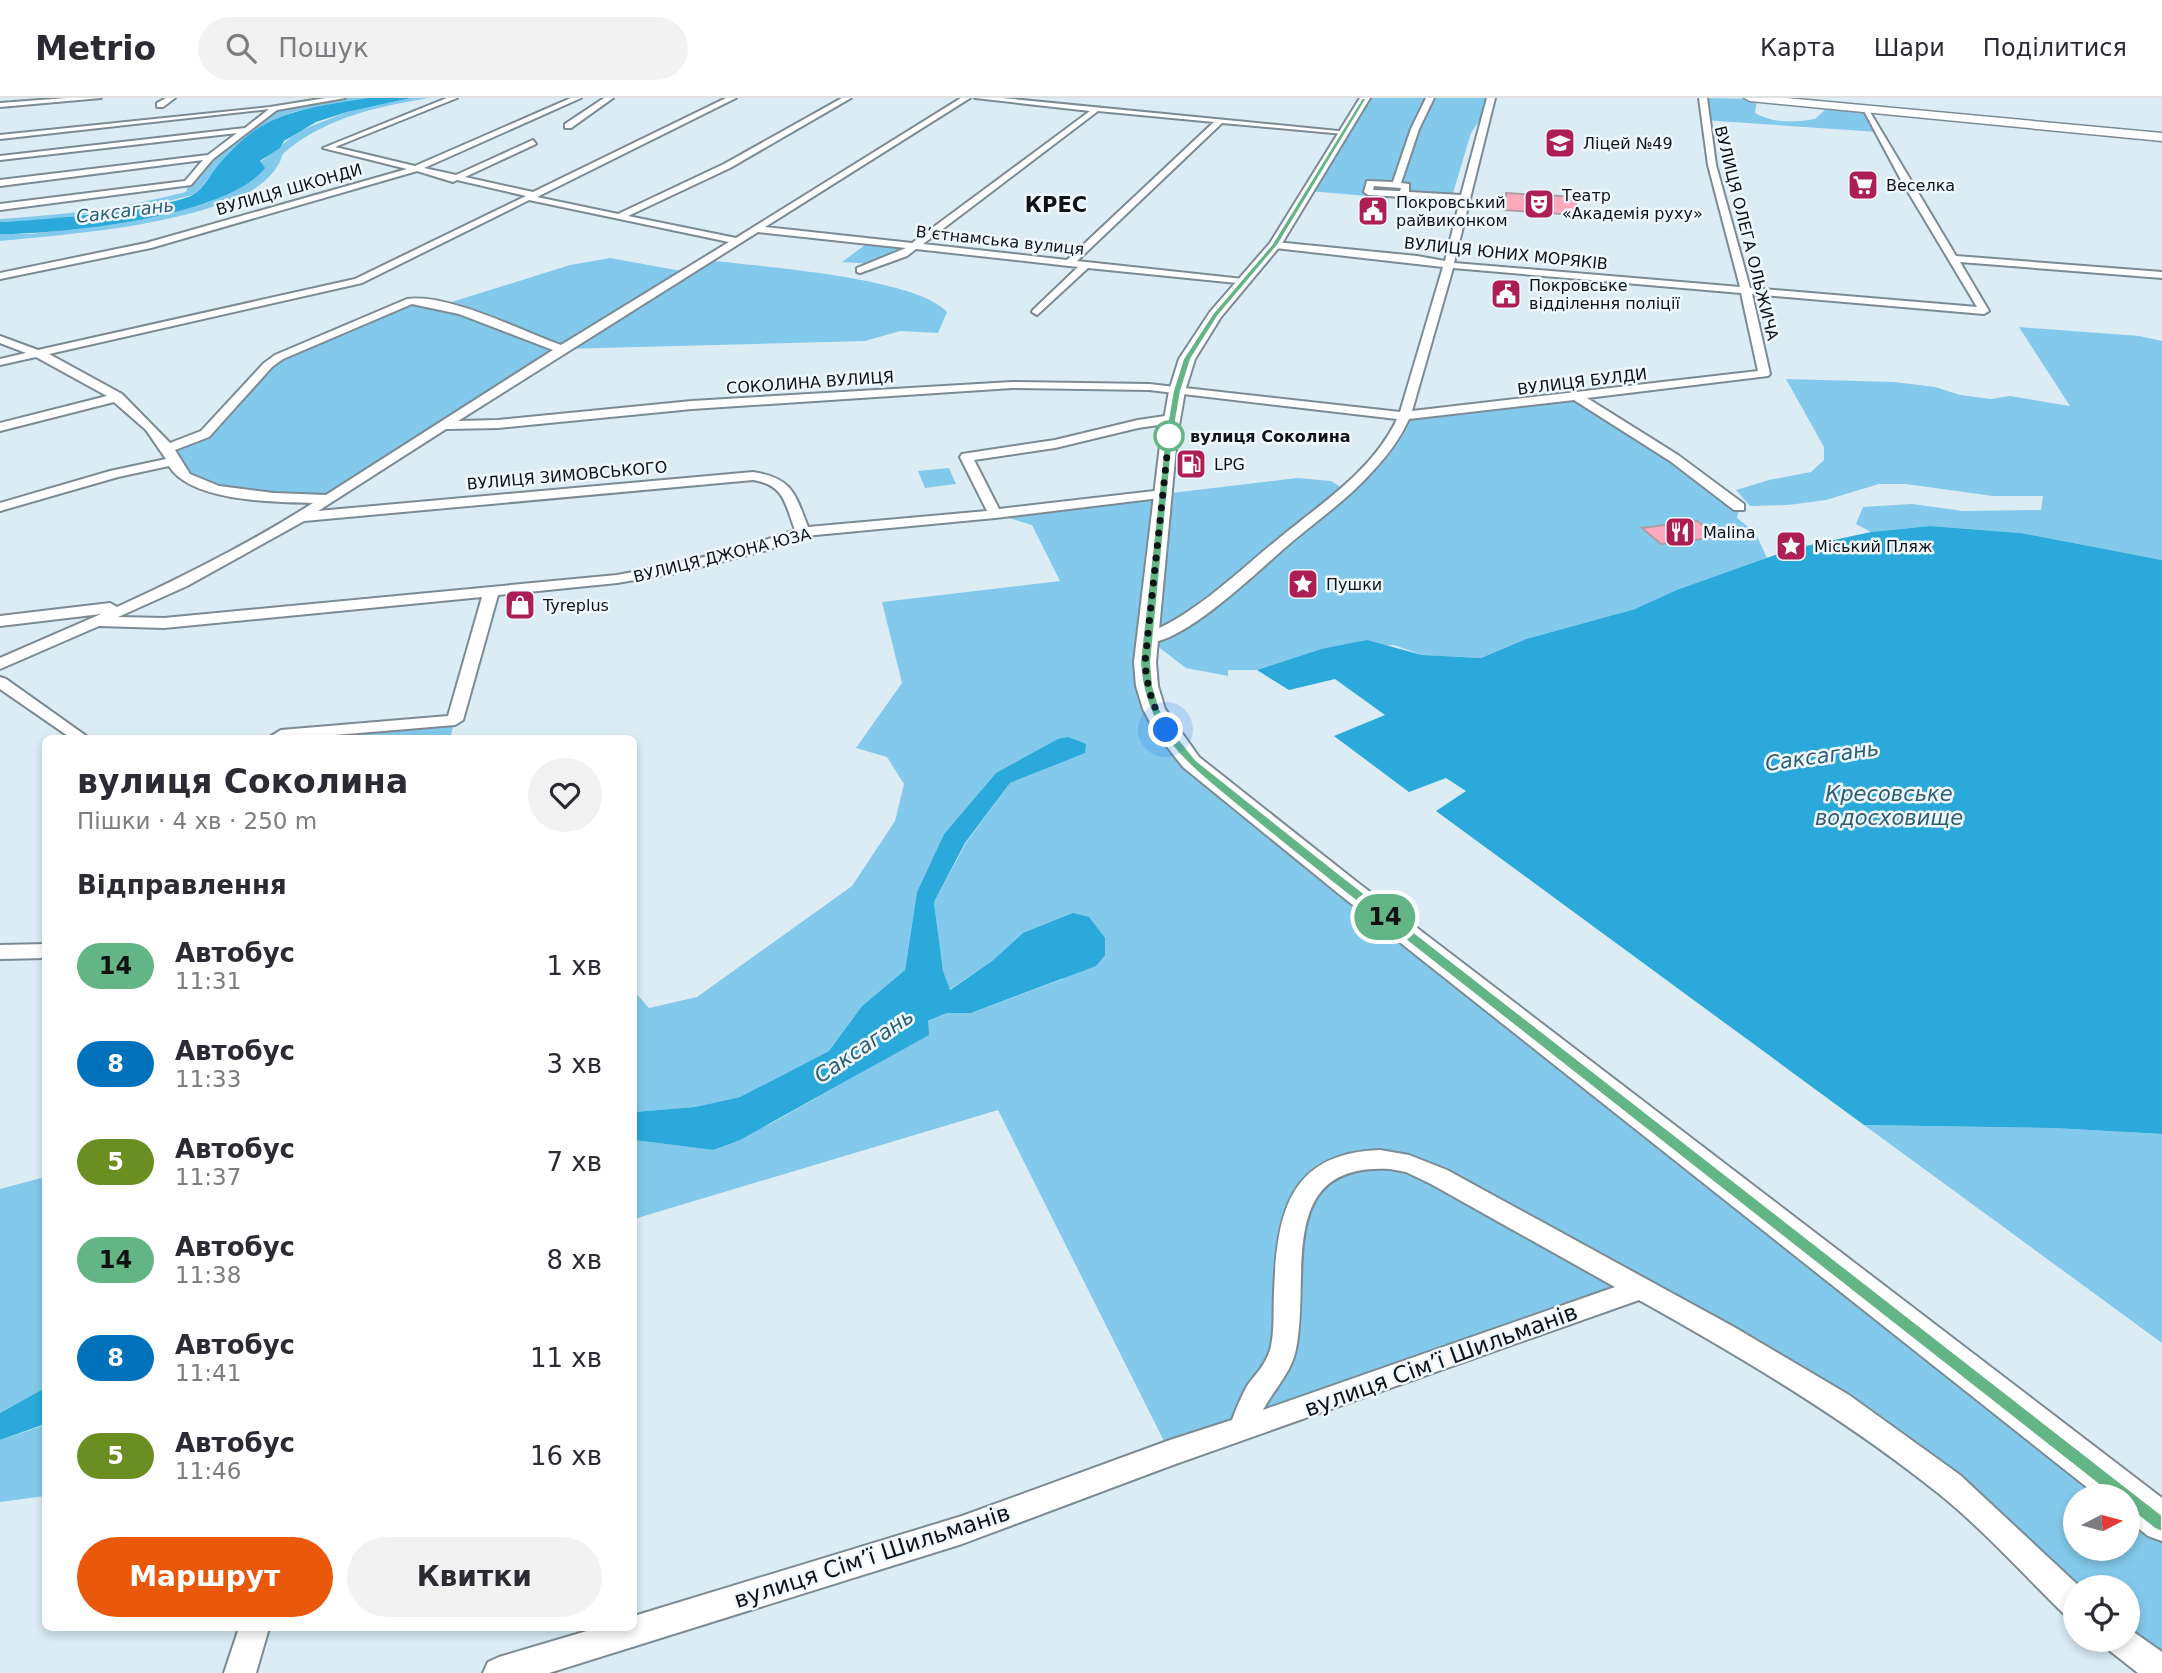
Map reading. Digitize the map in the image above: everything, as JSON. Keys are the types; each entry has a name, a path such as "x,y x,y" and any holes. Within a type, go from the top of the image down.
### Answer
{"main road":[{"path":"1365,98 1275,245 1202,333 1187,359 1172,419 1147,639 1147,686 1154,709 1166,730 1191,762 1381,914 2162,1522"},
{"path":"1750,98 2162,138"}],"street":[{"path":"6,103 97,98"},
{"path":"160,105 171,98"},
{"path":"0,137 268,104 341,98"},
{"path":"453,98 327,148 618,217 737,241"},
{"name":"ВУЛИЦЯ ШКОНДИ","path":"0,276 171,240 414,169 577,98"},
{"path":"568,126 609,98"},
{"path":"0,362 358,281 732,98"},
{"path":"618,217 727,166 847,98"},
{"path":"0,664 235,556 966,98"},
{"path":"979,98 1344,132"},
{"path":"1396,185 1415,129 1430,98"},
{"path":"1147,639 1169,632 1203,613 1289,537 1334,503 1381,453 1404,416 1436,317 1491,98"},
{"name":"ВУЛИЦЯ ОЛЕГА ОЛЬЖИЧА","path":"1703,98 1703,120 1764,374"},
{"path":"0,207 188,183 210,157 247,130 268,104"},
{"path":"1867,109 1912,192 1953,259 2162,275"},
{"path":"860,270 904,254 915,247 1095,110"},
{"path":"1069,263 1220,121"},
{"path":"0,158 247,130"},
{"path":"453,179 533,142"},
{"path":"0,183 210,157"},
{"path":"1404,194 1406,186 1370,183 1368,192 1464,198"},
{"name":"Вʼєтнамська вулиця","path":"754,229 1243,282"},
{"name":"ВУЛИЦЯ ЮНИХ МОРЯКІВ","path":"1275,245 1425,260 1448,265 1984,311 1953,259"},
{"path":"1037,312 1086,265"},
{"path":"0,507 170,455 205,434 268,365 279,357 411,301 420,300 442,305 562,349"},
{"path":"0,340 100,385 117,397 144,421 182,475 201,484 265,498 327,499"},
{"name":"ВУЛИЦЯ БУЛДИ","path":"1404,416 1579,398 1764,374"},
{"name":"СОКОЛИНА ВУЛИЦЯ","path":"445,425 498,424 692,405 973,387 1125,386 1404,416"},
{"path":"0,428 117,397"},
{"path":"1579,398 1674,458 1739,507"},
{"path":"995,514 966,457 1045,446 1138,424 1172,419"},
{"name":"ВУЛИЦЯ ЗИМОВСЬКОГО","path":"301,517 753,475 773,477 782,484 803,532"},
{"name":"ВУЛИЦЯ ДЖОНА ЮЗА","path":"95,621 164,623 617,579 676,569 762,547 803,532 995,514 1163,494"},
{"path":"281,735 455,720 491,592"},
{"path":"0,621 132,605"},
{"path":"0,682 77,735"},
{"path":"0,952 42,951"},
{"path":"1242,1430 1252,1402 1280,1358 1284,1346 1286,1277 1296,1214 1306,1188 1322,1173 1342,1163 1376,1158 1397,1159 1413,1164 1725,1335 1850,1411 1950,1485 2063,1592"},
{"name":"вулиця Сімʼї Шильманів","path":"637,1630 961,1530 1170,1453 1639,1289"},
{"path":"240,1673 253,1631"},
{"name":"вулиця Сімʼї Шильманів","path":"499,1673 635,1631"},
{"path":"2136,1652 2162,1672"}],"shaded area":[{"path":"368,98 293,112 247,136 196,194 153,205 44,220 0,222 0,219 117,207 186,192 210,158 271,110 295,103"},
{"path":"411,98 429,98 353,115 302,139 286,151 264,182 232,200 148,223 0,241 0,234 32,234 93,226 158,215 212,201 299,131 347,112"},
{"path":"1365,98 1491,98 1487,110 1471,133 1450,203 1309,191"},
{"path":"1703,98 1757,99 1755,113 1769,119 1785,121 1815,119 1829,106 1867,109 1878,132 1703,120"},
{"path":"869,242 915,247 873,264 842,262"},
{"path":"610,258 687,272 708,260 798,270 903,290 930,300 947,312 938,333 900,331 865,341 562,349 327,499 253,494 196,482 181,474 167,449 197,439 268,365 411,301 442,305 570,265"},
{"path":"2019,327 2139,336 2162,341 2162,560 2021,533 1930,526 1871,532 1856,524 1863,507 1912,504 1963,511 2041,510 2043,496 1993,496 1906,484 1879,484 1826,500 1750,506 1736,490 1811,472 1824,460 1824,447 1786,379 1894,382 1935,387 1960,395 1991,399 2010,396 2070,406"},
{"path":"1579,398 1674,458 1739,509 1737,518 1755,532 1767,558 1635,609 1526,639 1481,658 1422,655 1394,645 1321,649 1257,670 1228,670 1228,676 1186,668 1148,639 1147,686 1191,762 2113,1484 2063,1484 2063,1561 2140,1561 2140,1505 2162,1522 2162,1672 2136,1652 2140,1652 2140,1575 2063,1576 1950,1485 1639,1289 1170,1453 998,1110 637,1218 637,1140 713,1150 772,1123 928,1035 927,1022 947,1013 971,1013 1063,979 1023,933 992,961 949,990 943,971 934,902 966,843 1010,783 1084,753 996,773 944,834 917,892 905,970 862,1006 829,1051 740,1097 695,1107 637,1112 637,994 649,1008 697,997 852,886 895,821 904,784 887,757 856,748 902,683 882,602 1060,581 1032,525 995,514 1297,478 1331,481 1347,491 1404,416"},
{"path":"949,468 956,484 925,488 918,471"},
{"path":"455,720 451,735 281,735"},
{"path":"1864,1125 2053,1128 2162,1134 2162,1343"},
{"path":"42,1178 42,1390 0,1413 0,1189"},
{"path":"42,1426 42,1496 0,1502 0,1440"}],"water":[{"name":"Саксагань","path":"368,98 411,98 347,112 316,122 284,141 280,148 260,161 265,168 245,185 216,199 181,210 101,226 0,234 0,222 102,213 183,199 196,193 231,151 259,128 289,114"},
{"name":"Кресовське водосховище","path":"1930,526 2021,533 2162,560 2162,1134 2053,1128 1864,1125 1436,811 1466,791 1446,778 1409,792 1334,736 1385,715 1335,679 1289,690 1257,670 1321,649 1367,640 1422,655 1481,658 1526,639 1635,609 1677,590 1792,549 1871,532"},
{"name":"Саксагань","path":"1068,737 1086,744 1085,753 1010,783 965,843 934,902 943,971 950,990 992,961 1023,933 1073,913 1089,917 1105,938 1105,955 1096,966 971,1013 947,1013 928,1021 929,1035 740,1140 713,1150 637,1140 637,1112 695,1107 740,1097 829,1051 862,1006 905,970 917,892 944,834 996,773 1058,739"},
{"path":"42,1390 42,1425 0,1440 0,1413"}],"building":[{"name":"Театр «Академія руху»","path":"1506,193 1576,197 1576,215 1504,210"},
{"name":"Malina","path":"1697,521 1718,537 1661,544 1642,528"}],"bus line":[{"name":"14","path":"1365,98 1275,245 1215,314 1187,359 1177,391 1169,437 1145,662 1147,686 1154,709 1166,730 1191,762 1328,872 2162,1522"}],"place":[{"name":"Ліцей №49","path":"1560,143"},
{"name":"Веселка","path":"1863,185"},
{"name":"Театр «Академія руху»","path":"1539,204"},
{"name":"Покровський райвиконком","path":"1373,211"},
{"name":"Покровське відділення поліції","path":"1506,294"},
{"name":"вулиця Соколина","path":"1169,436"},
{"name":"LPG","path":"1191,464"},
{"name":"Malina","path":"1680,532"},
{"name":"Міський Пляж","path":"1791,546"},
{"name":"Пушки","path":"1303,584"},
{"name":"Tyreplus","path":"520,605"}],"district":[{"name":"КРЕС","path":"1056,205"}],"route":[{"path":"1166,730 1154,709 1147,686 1145,662 1169,436"}]}
